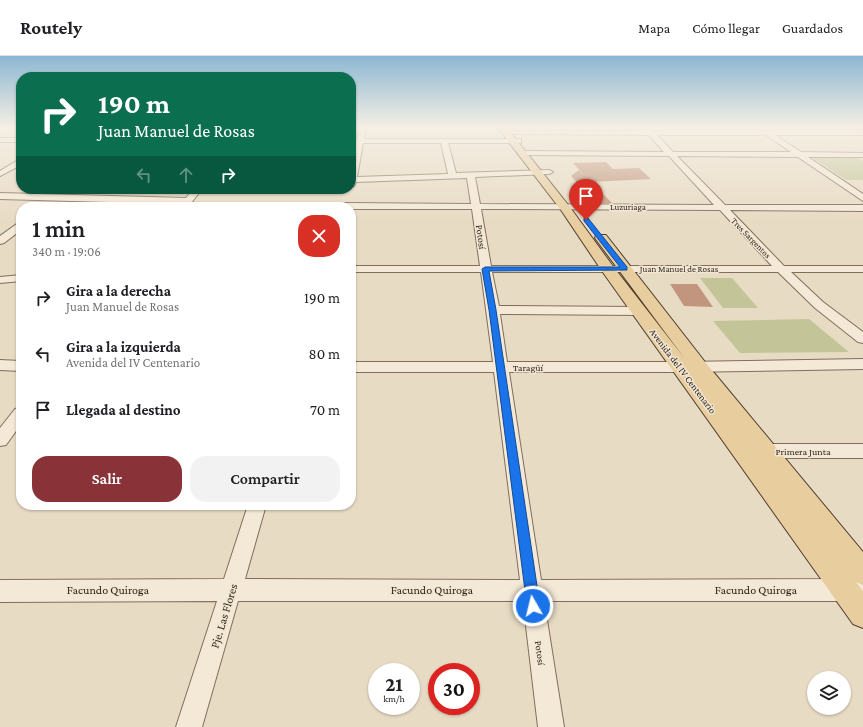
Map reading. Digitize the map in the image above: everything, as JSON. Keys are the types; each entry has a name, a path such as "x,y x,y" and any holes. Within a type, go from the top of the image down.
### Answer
{"main road":[{"name":"Avenida del IV Centenario","path":"530,159 544,172"},
{"name":"Avenida del IV Centenario","path":"537,159 544,172 570,208 690,367 743,452 854,588 863,614"},
{"name":"Avenida del IV Centenario","path":"616,269 639,311 767,450 863,572"}],"street":[{"path":"449,159 453,176"},
{"name":"Tres Sargentos","path":"676,159 781,269 819,305 863,339"},
{"path":"806,159 863,198"},
{"path":"0,174 16,165"},
{"path":"356,183 544,172"},
{"name":"Potosí","path":"471,176 492,310 551,727"},
{"path":"53,202 63,194"},
{"path":"188,202 194,194"},
{"path":"0,196 143,202"},
{"name":"Luzuriaga","path":"356,207 863,208"},
{"path":"0,240 16,229"},
{"name":"Juan Manuel de Rosas","path":"356,269 863,270"},
{"path":"0,280 16,278"},
{"path":"492,310 639,311"},
{"name":"Taragüí","path":"356,367 690,367 863,364"},
{"path":"0,365 16,366"},
{"path":"0,440 16,419"},
{"name":"Primera Junta","path":"743,452 767,450 863,451"},
{"name":"Pje. Las Flores","path":"189,727 256,510"},
{"name":"Facundo Quiroga","path":"0,591 232,589 531,591 854,588"}],"green space":[{"path":"815,159 860,159 863,161 863,180 846,180"},
{"path":"700,278 732,278 758,308 723,308"},
{"path":"809,319 849,352 740,353 713,321"}],"building":[{"path":"606,162 613,169 639,168 651,179 591,182 612,203 596,203 571,176 579,170 586,177 573,163"},
{"path":"670,284 697,284 713,307 684,306"}],"route":[{"path":"533,606 485,269 625,269 586,220"}]}
